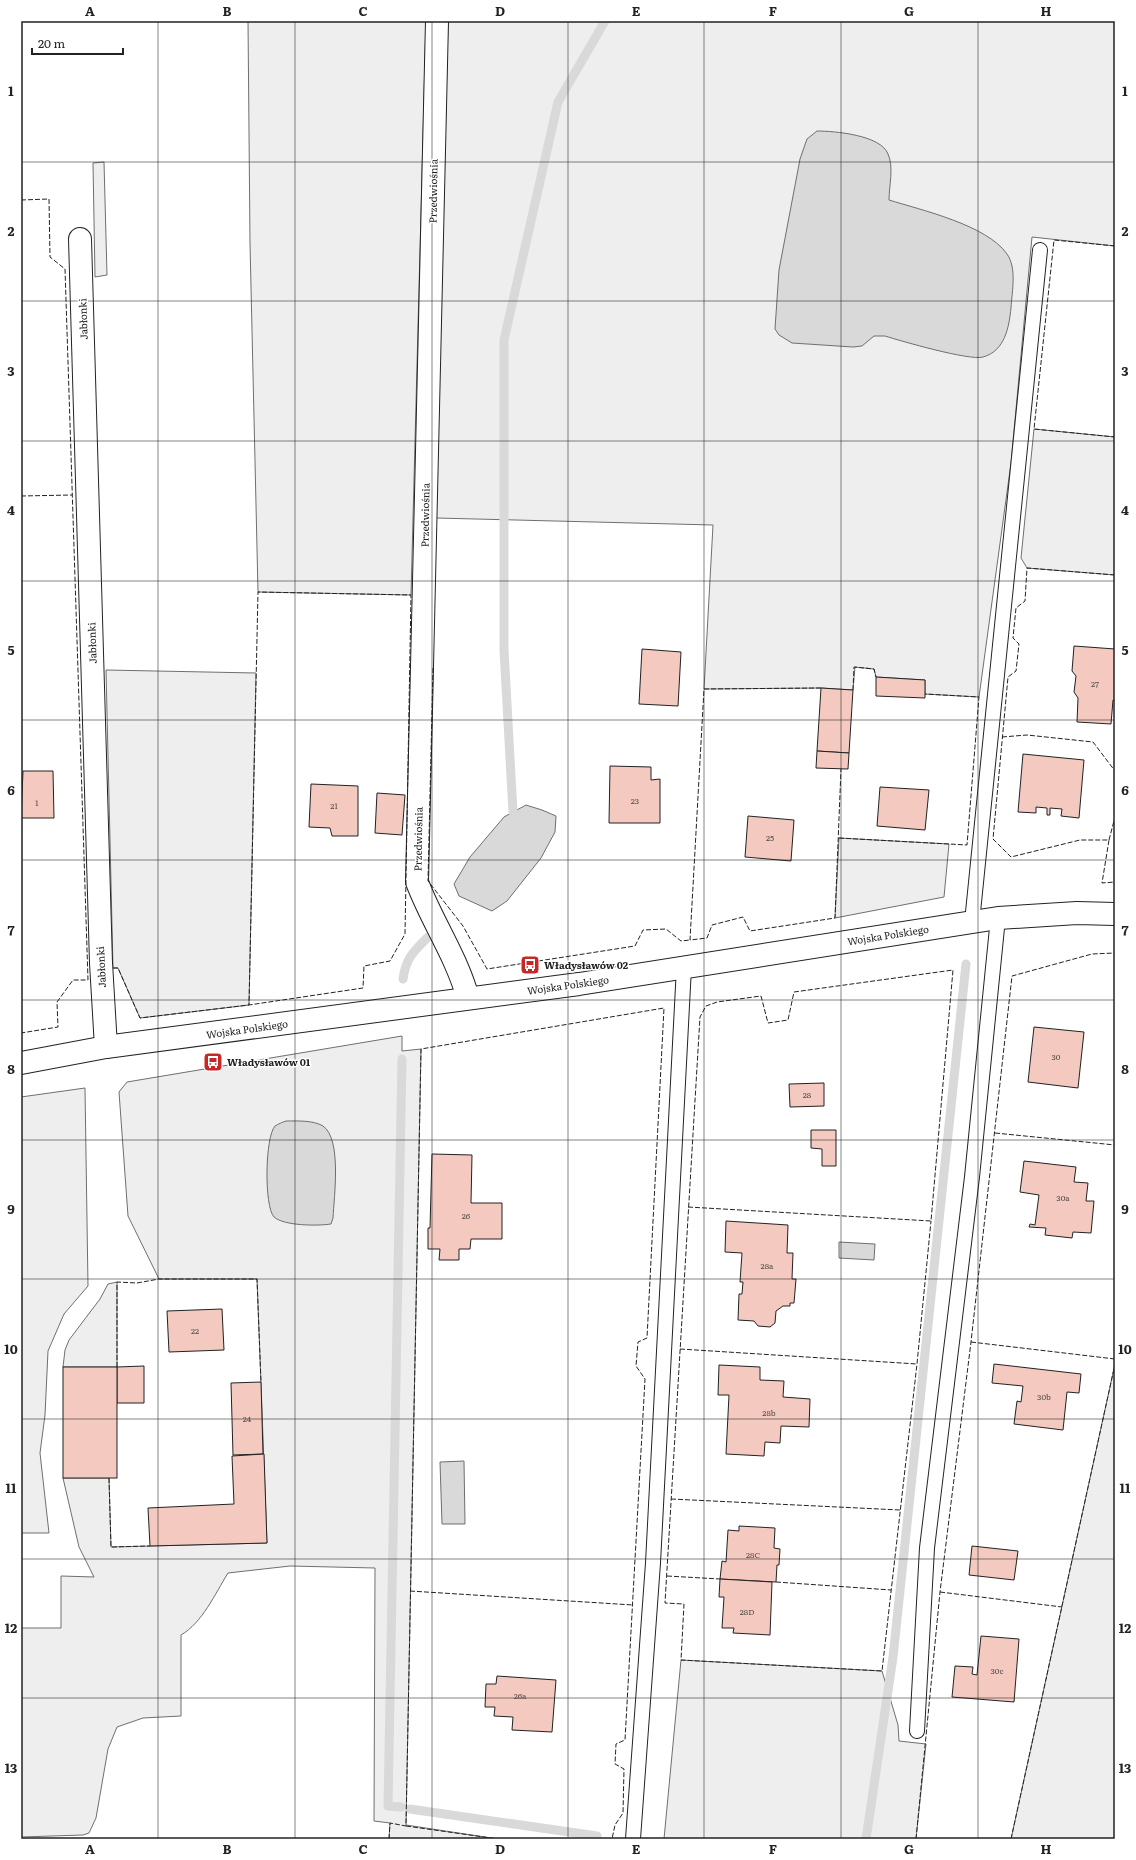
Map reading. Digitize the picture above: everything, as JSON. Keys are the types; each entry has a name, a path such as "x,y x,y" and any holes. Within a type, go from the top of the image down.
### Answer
{"street":[{"name":"Przedwiośnia","path":"437,21 417,882 462,975 468,998"},
{"name":"Jabłonki","path":"80,239 100,955 106,1047"},
{"name":"Wojska Polskiego","path":"21,1063 106,1047 579,984 998,918 1077,913 1115,914"}],"lane":[{"path":"972,922 1040,250"},
{"path":"917,1731 927,1548 971,1192 998,918"},
{"path":"633,1839 653,1563 684,967"}],"shaded area":[{"path":"248,21 426,21 411,595 258,592 250,243"},
{"path":"448,21 1115,21 1115,246 1032,237 1011,463 979,697 925,694 925,680 876,677 874,669 855,667 853,690 821,688 704,689 713,525 436,518"},
{"path":"817,131 856,135 876,142 884,148 890,159 891,171 889,200 935,214 969,227 998,244 1007,254 1013,273 1009,323 1001,344 990,354 983,357 964,356 935,350 885,336 874,336 862,346 853,347 792,343 779,335 775,329 779,270 800,159 807,139"},
{"path":"104,162 107,275 95,277 93,163"},
{"path":"1034,429 1115,437 1115,575 1027,568 1021,558"},
{"path":"106,670 256,673 249,1005 140,1018 118,968 113,968"},
{"path":"526,805 556,816 555,832 541,858 507,901 492,911 459,896 454,884 470,857 504,817"},
{"path":"839,838 949,844 944,897 835,918"},
{"path":"402,1036 402,1051 421,1049 406,1825 498,1839 389,1839 390,1823 374,1821 375,1568 290,1566 228,1573 202,1616 189,1630 181,1635 181,1716 143,1718 117,1727 108,1749 96,1818 89,1833 83,1835 21,1837 21,1628 61,1628 61,1576 94,1577 79,1547 63,1478 109,1478 111,1547 267,1543 257,1279 159,1279 128,1216 119,1092 127,1082"},
{"path":"85,1088 88,1286 64,1314 48,1351 45,1415 40,1453 49,1533 21,1533 21,1097"},
{"path":"286,1121 305,1121 319,1124 329,1133 333,1143 336,1169 333,1218 331,1224 293,1224 274,1217 271,1210 267,1186 269,1143 275,1126"},
{"path":"839,1242 875,1244 874,1260 839,1258"},
{"path":"117,1282 117,1367 63,1367 65,1350 69,1340 100,1299 108,1284"},
{"path":"1115,1364 1115,1839 1011,1839"},
{"path":"464,1461 465,1524 442,1524 440,1462"},
{"path":"681,1660 882,1671 898,1725 899,1741 926,1744 916,1839 664,1839"}],"building":[{"path":"1074,646 1115,649 1115,700 1113,700 1111,724 1077,722 1078,698 1074,692 1076,676 1072,671"},
{"path":"642,649 681,652 678,706 639,704"},
{"path":"876,677 925,680 925,698 876,696"},
{"path":"821,688 853,690 849,753 817,751"},
{"path":"817,751 849,753 848,769 816,768"},
{"path":"1023,754 1084,760 1079,818 1061,816 1062,809 1050,808 1050,815 1047,815 1047,808 1036,807 1036,813 1018,812"},
{"path":"610,766 651,767 651,780 660,779 660,823 609,823"},
{"path":"23,771 53,771 54,818 21,818"},
{"path":"311,784 358,786 358,836 332,836 330,828 309,827"},
{"path":"880,787 929,790 925,830 877,826"},
{"path":"377,793 405,795 402,835 375,833"},
{"path":"748,816 794,820 791,861 745,857"},
{"path":"1034,1027 1084,1032 1078,1088 1028,1082"},
{"path":"824,1083 824,1106 790,1107 789,1084"},
{"path":"811,1130 836,1130 836,1166 822,1166 822,1149 811,1148"},
{"path":"432,1154 472,1155 471,1203 502,1203 502,1239 471,1239 470,1249 459,1249 459,1260 439,1260 440,1249 428,1249"},
{"path":"1024,1161 1076,1167 1074,1182 1088,1183 1086,1201 1094,1201 1091,1233 1073,1232 1072,1238 1045,1235 1046,1228 1029,1227 1030,1224 1035,1225 1039,1195 1020,1192"},
{"path":"726,1221 788,1225 787,1253 793,1253 792,1279 796,1279 794,1303 790,1303 790,1306 783,1306 776,1311 775,1323 770,1327 758,1326 754,1321 738,1320 739,1294 742,1294 743,1282 740,1282 742,1253 725,1252"},
{"path":"222,1309 224,1350 169,1352 167,1311"},
{"path":"994,1364 1081,1374 1079,1393 1067,1392 1063,1430 1014,1424 1017,1401 1021,1402 1023,1386 992,1383"},
{"path":"719,1365 760,1367 760,1380 784,1381 783,1397 810,1399 809,1427 781,1426 780,1443 765,1442 764,1456 726,1454 729,1395 718,1395"},
{"path":"144,1366 144,1403 117,1403 117,1367"},
{"path":"63,1367 117,1367 117,1478 63,1478"},
{"path":"261,1382 263,1454 233,1455 231,1383"},
{"path":"264,1454 267,1543 150,1546 148,1508 234,1504 232,1456"},
{"path":"739,1526 775,1528 774,1548 780,1549 776,1582 720,1579 722,1561 726,1562 728,1530 739,1531"},
{"path":"972,1546 1018,1551 1014,1580 969,1575"},
{"path":"720,1579 772,1582 770,1635 733,1633 734,1628 722,1628 724,1597 719,1597"},
{"path":"981,1636 1019,1639 1014,1702 952,1697 955,1666 973,1667 972,1674 977,1675"},
{"path":"497,1676 556,1680 552,1732 512,1730 513,1717 494,1716 495,1707 485,1707 486,1684 496,1684"}],"waterway":[{"path":"513,812 504,650 504,340 558,102 605,21"},
{"path":"403,979 408,960 428,937"},
{"path":"866,1839 893,1657 966,964"},
{"path":"401,1807 388,1806 402,1059"},
{"path":"410,1809 597,1836"}],"fence":[{"path":"21,200 49,199 50,257 65,269 88,980 73,980 57,1002 58,1027 21,1033"},
{"path":"1115,246 1054,240 1034,429 1115,437"},
{"path":"21,496 72,495"},
{"path":"1115,575 1027,568 1025,601 1016,608 1013,638 1019,644 1016,671 1008,677 993,839 1011,857 1080,840 1109,840 1102,883 1115,882"},
{"path":"113,968 118,968 140,1018 249,1005 363,988 364,966 390,961 405,934 411,595 258,592 249,1005"},
{"path":"853,690 854,667 874,669 876,677"},
{"path":"433,668 428,881 463,926 487,969 635,946 643,930 666,929 681,941 690,940"},
{"path":"821,688 704,689 690,940 707,938 712,925 743,917 750,931 835,918 841,769"},
{"path":"839,838 967,845 979,697 925,694"},
{"path":"1002,737 1027,735 1093,742 1115,771"},
{"path":"1109,840 1115,817"},
{"path":"916,1839 940,1592 971,1342 1012,976 1092,954 1115,953"},
{"path":"688,1207 931,1221 953,970 794,992 788,1020 768,1023 761,996 717,1002 706,1006 700,1017 665,1603 684,1604 681,1660 882,1671 917,1364 931,1221"},
{"path":"389,1839 390,1823 406,1826 421,1049 664,1008 647,1338 638,1342 636,1366 645,1379 625,1740 616,1744 615,1764 624,1769 623,1813 615,1825 612,1839"},
{"path":"995,1133 1115,1145"},
{"path":"117,1367 117,1282 137,1283 159,1279 257,1279 261,1382"},
{"path":"971,1342 1115,1359"},
{"path":"680,1349 917,1364"},
{"path":"1011,1839 1115,1364"},
{"path":"109,1478 111,1547 150,1546"},
{"path":"671,1499 900,1510"},
{"path":"667,1576 720,1579"},
{"path":"776,1582 891,1590"},
{"path":"410,1591 633,1605"},
{"path":"940,1592 1062,1607"},
{"path":"406,1826 498,1839"}],"place":[{"name":"Władysławów 02","path":"530,965"},
{"name":"Władysławów 01","path":"213,1062"}]}
